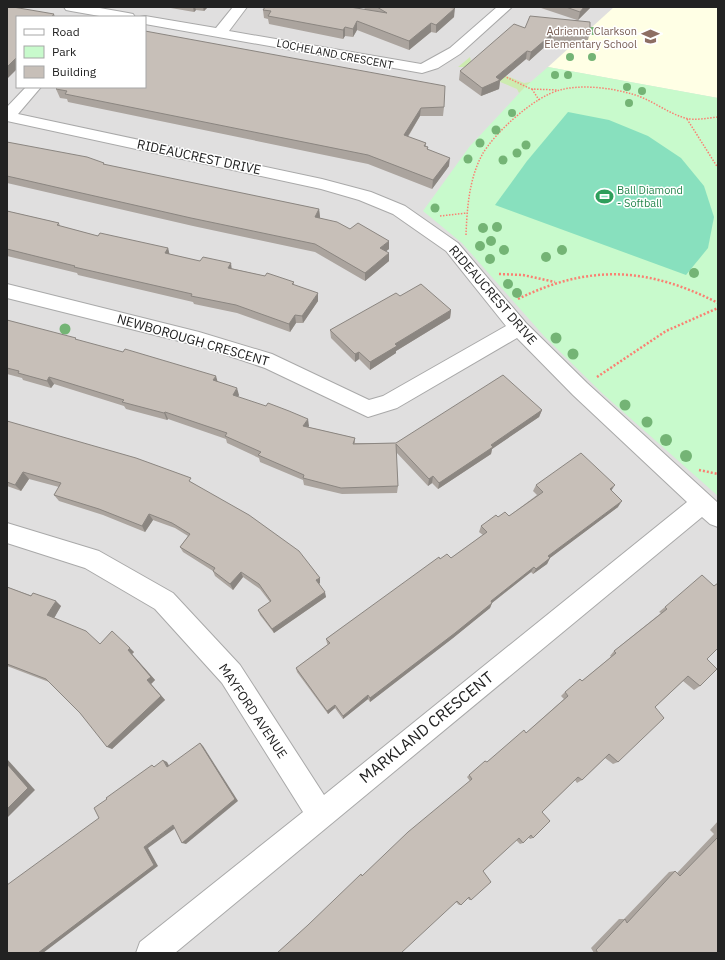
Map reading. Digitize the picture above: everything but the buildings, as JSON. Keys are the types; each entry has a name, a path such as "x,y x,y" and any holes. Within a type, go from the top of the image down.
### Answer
{"street":[{"path":"71,7 102,15 115,16"},
{"path":"220,33 240,7"},
{"name":"LOCHELAND CRESCENT","path":"146,20 422,69 435,64 450,54 500,8"},
{"path":"7,116 33,88"},
{"name":"RIDEAUCREST DRIVE","path":"7,116 322,184 365,196 399,210 439,236 459,255 519,328 580,389 710,510"},
{"name":"NEWBOROUGH CRESCENT","path":"7,290 199,339 272,362 368,409 390,402 519,328"},
{"name":"MARKLAND CRESCENT","path":"151,953 320,814 710,510"},
{"name":"MAYFORD AVENUE","path":"7,533 91,559 164,601 231,674 320,814"}],"path":[{"path":"500,74 531,89 560,90 594,87 620,90 645,99 686,118 718,117"},
{"path":"531,89 539,100"},
{"path":"459,255 466,247 467,212 472,183 482,155 506,125 539,100 560,90"},
{"path":"686,118 718,168"},
{"path":"434,216 457,215 467,212"},
{"path":"497,273 524,275 556,282"},
{"path":"501,306 556,282 598,275 627,274 652,276 676,283 718,303"},
{"path":"580,389 666,331 718,308"}],"shaded area":[{"path":"7,7 718,7 718,953 7,953"},
{"name":"Adrienne Clarkson Elementary School","path":"614,7 718,7 718,98 548,67"}],"green space":[{"path":"470,57 471,61 524,83 531,82 519,93 517,89 464,67 458,67"},
{"path":"548,67 718,98 718,496 603,394 544,336 462,243 423,211 470,146 526,86"},
{"name":"Ball Diamond - Softball","path":"568,112 609,120 648,136 681,158 704,186 714,217 708,248 686,275 495,205 527,161"}],"place":[{"name":"Adrienne Clarkson Elementary School","path":"650,37"},
{"name":"Ball Diamond - Softball","path":"604,196"}]}
